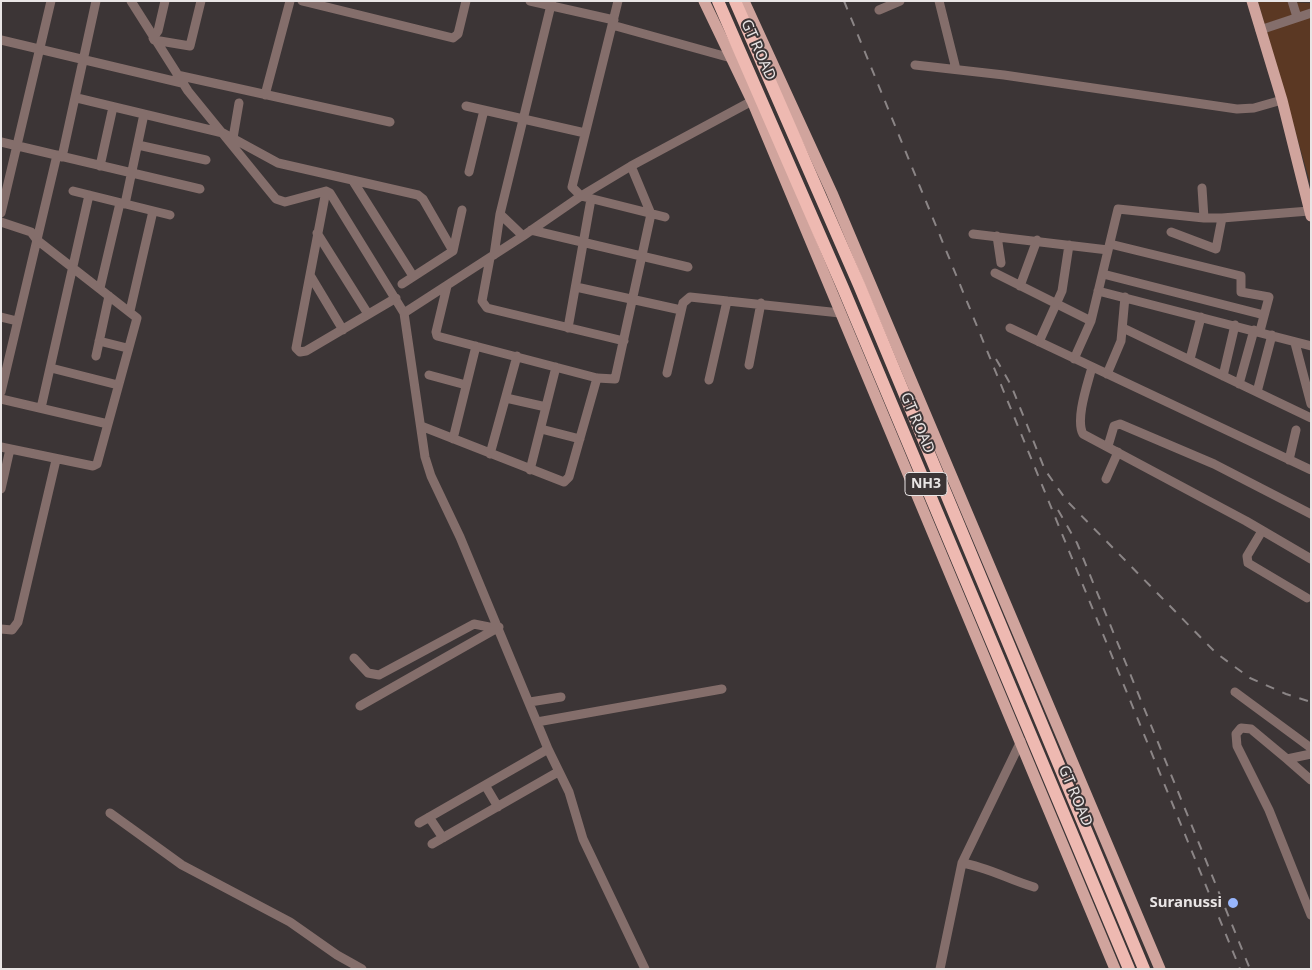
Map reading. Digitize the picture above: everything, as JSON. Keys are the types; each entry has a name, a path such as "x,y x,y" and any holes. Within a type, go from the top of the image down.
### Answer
{"highway":[{"name":"GT ROAD","path":"718,1 844,288 1129,969"},
{"name":"GT ROAD","path":"735,1 859,285 1144,969"}],"main road":[{"path":"704,1 752,101 1115,969"},
{"path":"744,1 832,193 1160,969"},
{"path":"1252,1 1282,100 1310,213"}],"street":[{"path":"1,213 6,178 18,146 51,1"},
{"path":"1,392 59,156 77,98 96,1"},
{"path":"131,1 180,79 279,201 285,202 326,190"},
{"path":"154,39 158,31 165,1"},
{"path":"154,39 190,46 201,1"},
{"path":"265,95 290,1"},
{"path":"309,2 340,5 453,38 458,34 466,1"},
{"path":"530,1 551,4 731,58"},
{"path":"618,1 572,187 581,196 665,217"},
{"path":"939,1 956,70"},
{"path":"1292,1 1297,17"},
{"path":"879,10 896,2"},
{"path":"551,4 500,214 482,301 485,307 624,341"},
{"path":"1260,30 1311,13"},
{"path":"1,40 84,60 265,95 390,122"},
{"path":"915,66 1237,109 1254,108 1282,100"},
{"path":"77,98 223,133 278,163 422,196 453,251"},
{"path":"404,313 524,236 581,196 631,166 752,101"},
{"path":"233,138 239,103"},
{"path":"466,106 585,133"},
{"path":"100,166 114,107"},
{"path":"469,172 484,110"},
{"path":"100,288 132,174 144,114"},
{"path":"1,142 200,189"},
{"path":"138,145 206,160"},
{"path":"447,286 436,334 596,378 615,379 634,300 651,214 631,166"},
{"path":"353,181 413,276"},
{"path":"1202,188 1204,218"},
{"path":"326,190 296,348 300,352 306,351 396,298"},
{"path":"326,190 330,193 404,313 425,457 431,476 530,702 558,772 569,792 583,839 630,940 646,969"},
{"path":"73,191 170,215"},
{"path":"41,408 89,195"},
{"path":"568,328 591,199"},
{"path":"1074,359 1092,321 1118,209 1204,218 1310,213"},
{"path":"402,284 453,251 462,210"},
{"path":"130,311 153,211"},
{"path":"500,214 524,236"},
{"path":"1172,232 1216,249 1222,218"},
{"path":"1,222 31,232 38,240 137,318 127,348 96,465 56,460 6,448 1,489"},
{"path":"531,230 688,267"},
{"path":"317,233 368,314"},
{"path":"972,234 1069,245 1109,247 1241,276 1241,292 1268,297 1264,315 1240,384"},
{"path":"997,236 1001,263"},
{"path":"1020,286 1037,240"},
{"path":"1039,342 1064,284 1069,245"},
{"path":"995,273 1092,321"},
{"path":"1103,274 1264,315"},
{"path":"310,275 343,330"},
{"path":"576,288 681,310"},
{"path":"1098,290 1311,346"},
{"path":"96,356 109,296"},
{"path":"667,373 681,310 685,299 690,297 840,313"},
{"path":"1107,374 1121,341 1125,297"},
{"path":"708,380 727,300"},
{"path":"749,365 761,304"},
{"path":"1,317 17,321"},
{"path":"1190,359 1201,317"},
{"path":"1222,376 1235,325"},
{"path":"1010,328 1311,470"},
{"path":"1123,328 1311,418"},
{"path":"1257,392 1272,335"},
{"path":"99,341 127,348"},
{"path":"1295,342 1311,404"},
{"path":"453,439 476,346"},
{"path":"490,454 517,356"},
{"path":"530,470 556,367"},
{"path":"1092,367 1083,403 1081,431 1090,439 1108,446 1311,559"},
{"path":"51,368 118,385"},
{"path":"429,375 466,385"},
{"path":"421,426 559,481 567,481 596,378"},
{"path":"506,398 546,407"},
{"path":"1,399 108,424"},
{"path":"1108,446 1114,426 1120,424 1214,464 1311,514"},
{"path":"541,429 580,439"},
{"path":"1289,460 1296,430"},
{"path":"1106,479 1118,452"},
{"path":"1,629 12,630 18,622 56,460"},
{"path":"1262,531 1247,556 1248,563 1307,598"},
{"path":"354,658 368,673 379,675 474,624 497,627"},
{"path":"360,706 497,627"},
{"path":"537,722 722,688"},
{"path":"1235,692 1311,748"},
{"path":"530,702 561,697"},
{"path":"1311,780 1251,730 1241,728 1236,734 1237,746 1269,810 1311,915"},
{"path":"940,969 962,863 1021,742"},
{"path":"419,823 548,749"},
{"path":"1287,759 1311,754"},
{"path":"432,844 558,772"},
{"path":"485,785 498,807"},
{"path":"110,813 182,865 290,922 340,958 362,969"},
{"path":"429,817 443,838"},
{"path":"962,863 984,867 1006,879 1034,888"}],"shaded area":[{"path":"1258,1 1311,3 1311,186"}],"railway":[{"path":"844,1 1240,969"},
{"path":"996,359 1011,385 1045,470 1067,501 1216,653 1250,678 1286,694 1311,702"},
{"path":"1058,510 1077,543 1250,969"}],"place":[{"name":"Suranussi","path":"1233,903"}]}
